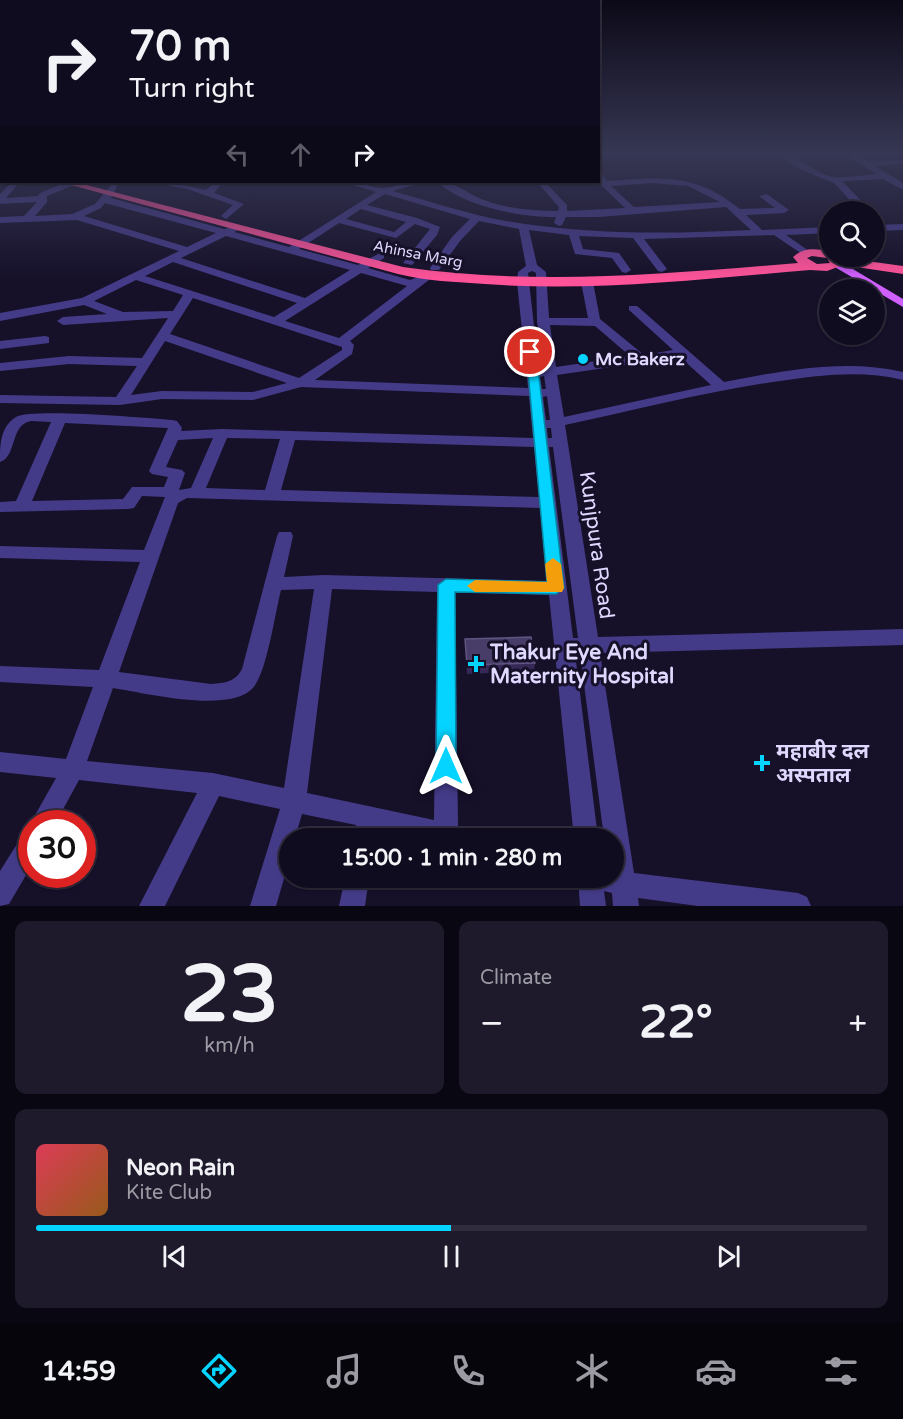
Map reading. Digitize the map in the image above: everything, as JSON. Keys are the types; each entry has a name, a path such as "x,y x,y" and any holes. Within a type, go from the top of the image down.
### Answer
{"highway":[{"name":"Ahinsa Marg","path":"134,195 300,244 432,272"},
{"name":"Ahinsa Marg","path":"141,195 225,216 300,244"},
{"name":"Ahinsa Marg","path":"375,259 408,263 448,279 662,269 803,254 819,257"},
{"path":"803,254 800,260 810,266"},
{"name":"Ahinsa Marg","path":"532,275 587,282 810,266 819,263"},
{"path":"885,266 903,268"}],"main road":[{"path":"841,267 853,279"},
{"path":"845,267 903,304"},
{"path":"885,301 903,312"}],"street":[{"path":"27,218 42,200 43,195"},
{"path":"74,217 98,206 103,195"},
{"path":"123,195 160,214 225,233 300,244 357,270 416,284"},
{"path":"214,195 239,204 225,216"},
{"path":"300,244 377,195"},
{"path":"404,195 523,227 573,232 635,234 819,230"},
{"path":"466,195 513,212 562,215 608,214 632,210 731,204"},
{"path":"553,195 564,207 557,230"},
{"path":"616,195 632,210"},
{"path":"717,195 740,212 759,233"},
{"path":"740,212 784,210 764,196"},
{"path":"0,200 42,200"},
{"path":"360,206 414,220 429,225 435,230 408,263"},
{"path":"125,231 160,214"},
{"path":"340,343 432,272 456,239 478,216"},
{"path":"0,220 74,217 187,250"},
{"path":"338,220 396,235 414,220"},
{"path":"0,317 85,301 237,227"},
{"path":"523,227 532,275 541,373 682,353"},
{"path":"885,228 903,227"},
{"path":"573,232 579,252 615,255 626,270"},
{"path":"776,232 803,254"},
{"path":"635,234 662,269"},
{"path":"171,258 305,302"},
{"path":"275,322 375,259"},
{"name":"Kunjpura Road","path":"532,275 543,321 541,373 544,393 557,422 589,646 616,889"},
{"path":"0,399 120,401 162,395 264,394 301,383 348,351 348,345 135,276"},
{"path":"587,282 594,321"},
{"path":"120,401 190,294"},
{"path":"85,301 122,316"},
{"path":"633,308 720,386"},
{"path":"63,321 177,314"},
{"path":"543,321 594,321 609,329 640,359"},
{"path":"163,336 301,383 544,393 539,434 584,828"},
{"path":"0,345 45,340"},
{"path":"0,367 69,360 145,362"},
{"path":"241,396 256,368"},
{"path":"539,434 557,422 720,386 839,370 874,370 903,376"},
{"path":"22,505 60,418"},
{"path":"0,457 6,430 22,419 60,418 172,424 175,428 157,471 177,473 173,494 73,770 50,810"},
{"path":"172,436 222,433 539,434 560,443"},
{"path":"196,494 222,433"},
{"path":"271,496 289,435"},
{"path":"0,507 128,504 138,491 173,494 546,503"},
{"path":"0,674 106,679 211,693 229,691 245,683 252,671 285,536"},
{"path":"2,556 150,556"},
{"path":"273,584 324,582 556,588"},
{"path":"262,906 294,801 324,582"},
{"path":"446,585 453,828"},
{"path":"563,646 903,638"},
{"path":"0,762 213,784 294,801 367,828"},
{"path":"152,906 213,784"},
{"path":"0,895 18,865"},
{"path":"352,906 355,888"},
{"path":"591,888 593,906"},
{"path":"616,889 798,906"}],"building":[{"path":"531,637 535,663 467,665 465,639"}],"slow traffic":[{"path":"475,586 556,588 553,564"}],"place":[{"name":"Mc Bakerz","path":"583,359"},
{"name":"Thakur Eye And Maternity Hospital","path":"476,664"},
{"name":"महाबीर दल अस्पताल","path":"762,763"}],"route":[{"path":"446,766 446,585 556,588 530,352"}]}
